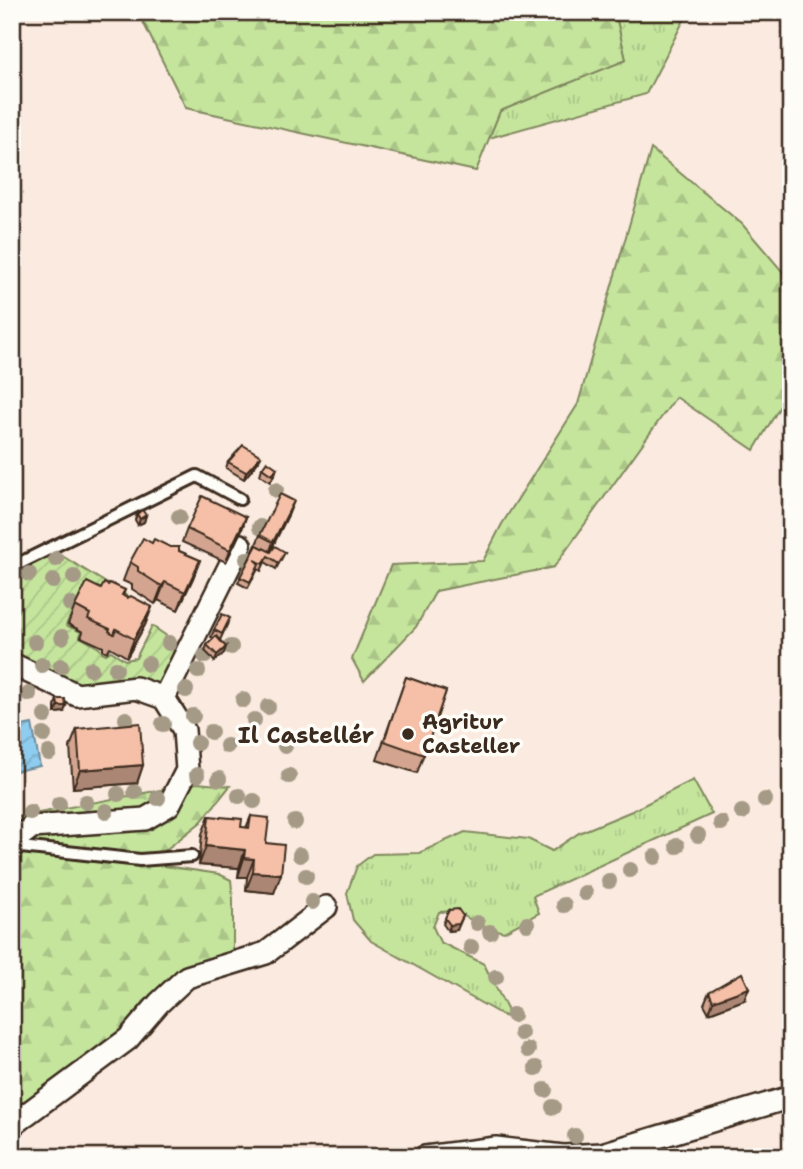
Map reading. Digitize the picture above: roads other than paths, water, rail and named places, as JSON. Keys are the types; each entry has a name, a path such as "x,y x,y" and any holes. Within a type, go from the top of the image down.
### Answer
{"street":[{"path":"164,698 240,545"},
{"path":"12,664 77,695 136,688 164,698 184,730 187,770 169,806 145,819 32,827 12,844"},
{"path":"12,1125 128,1039 159,1003 187,977 266,953 326,907"},
{"path":"425,1157 496,1148 563,1156 603,1154 791,1097"}],"lane":[{"path":"12,567 197,476 240,499"},
{"path":"12,844 140,860 192,856"}],"water":[{"path":"32,724 40,766 16,771 12,754 12,728"}],"place":[{"name":"Agritur Casteller","path":"408,734"}],"district":[{"name":"Il Castellér","path":"306,735"}]}
